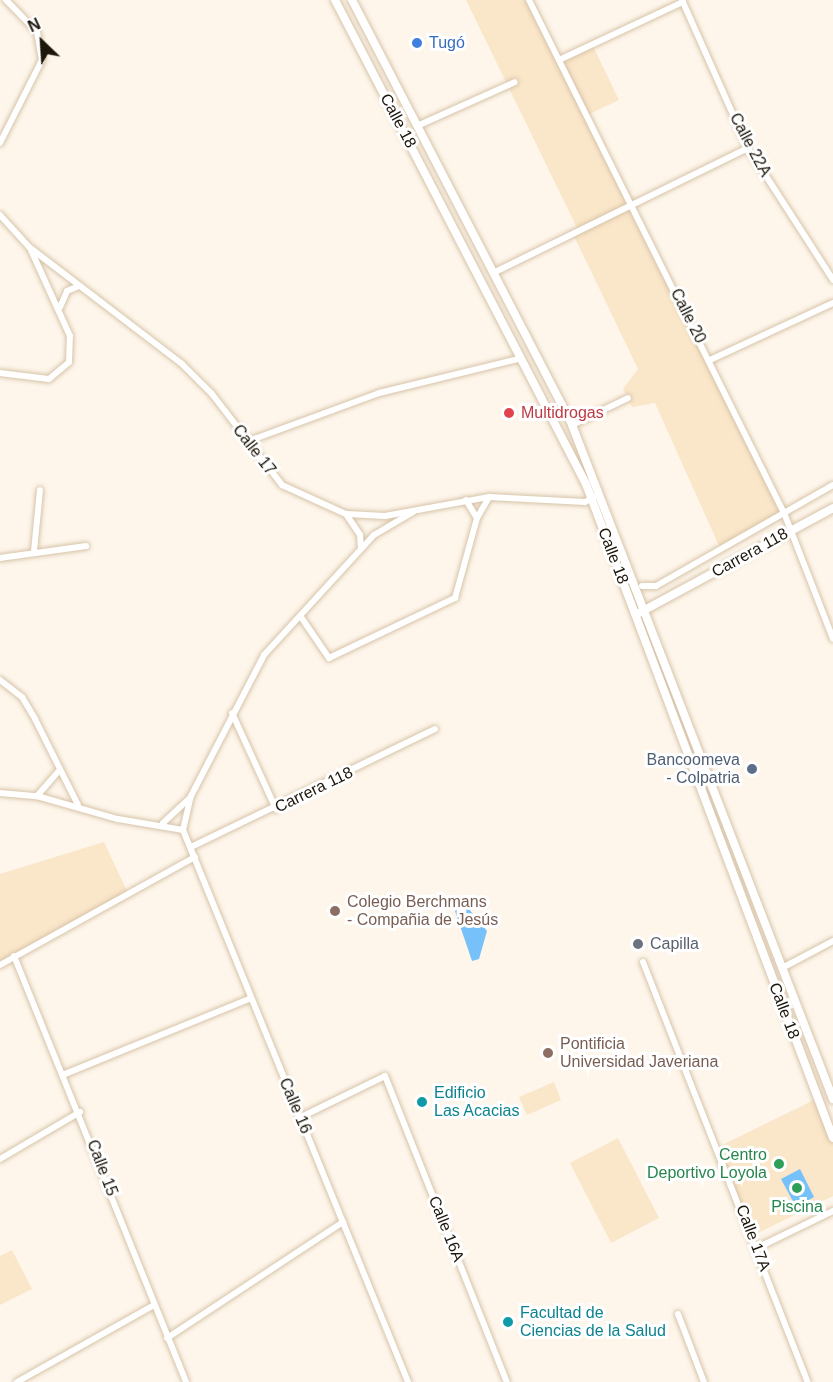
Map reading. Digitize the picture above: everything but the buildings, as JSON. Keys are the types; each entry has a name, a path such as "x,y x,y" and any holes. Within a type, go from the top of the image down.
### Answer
{"main road":[{"name":"Calle 18","path":"335,0 591,499 833,1138"},
{"name":"Calle 18","path":"352,0 572,425 601,494 833,1100"}],"street":[{"path":"0,143 42,60 37,33 6,0"},
{"name":"Calle 20","path":"529,0 710,360 784,513 833,639"},
{"path":"559,60 682,1"},
{"name":"Calle 22A","path":"682,1 748,148 833,280"},
{"path":"417,126 515,82"},
{"path":"493,273 748,148"},
{"name":"Calle 17","path":"0,215 29,247 182,364 212,394 246,442 282,485 346,514"},
{"path":"0,373 34,381 61,373 71,350 59,308 29,247"},
{"path":"59,308 67,291 79,286"},
{"path":"710,360 833,303"},
{"path":"246,442 379,393 518,359"},
{"path":"572,425 628,398"},
{"path":"642,586 656,586 833,485"},
{"path":"34,552 40,490"},
{"path":"346,514 413,512 466,500 489,498 591,499 601,494"},
{"path":"301,617 329,658 445,604 460,590 477,518 489,498"},
{"path":"466,500 477,518"},
{"name":"Carrera 118","path":"635,614 833,508"},
{"path":"0,793 37,796 78,805 118,819 163,823 183,830 191,796 264,655 301,617 361,548 413,512"},
{"path":"346,514 360,535 361,548"},
{"path":"0,558 86,546"},
{"path":"0,680 27,704 51,747 58,772 78,805"},
{"path":"232,713 276,809"},
{"name":"Carrera 118","path":"190,847 276,809 435,729"},
{"path":"37,796 58,772"},
{"path":"163,823 191,796"},
{"name":"Calle 16","path":"183,830 249,999 301,1117 408,1382"},
{"path":"0,965 195,857"},
{"path":"782,968 833,941"},
{"name":"Calle 15","path":"14,956 65,1074 186,1382"},
{"name":"Calle 17A","path":"643,962 808,1382"},
{"path":"65,1074 249,999"},
{"name":"Calle 16A","path":"301,1117 385,1076 507,1382"},
{"path":"0,1160 80,1112"},
{"path":"757,1248 833,1211"},
{"path":"167,1338 343,1222"},
{"path":"16,1382 154,1305"},
{"path":"678,1314 704,1382"}],"shaded area":[{"path":"466,0 529,0 558,60 592,44 619,100 585,116 784,513 720,548 655,403 632,407 623,389 638,369 573,234 579,232"},
{"path":"104,842 127,891 0,965 0,874"},
{"path":"554,1082 561,1100 527,1115 519,1097"},
{"name":"Centro Deportivo Loyola","path":"818,1098 833,1138 833,1196 752,1236 718,1147"},
{"path":"618,1138 659,1218 611,1243 570,1163"},
{"path":"12,1250 32,1289 0,1305 0,1256"}],"water":[{"path":"464,903 487,931 479,959 472,961 455,911"},
{"name":"Piscina","path":"800,1169 814,1197 796,1207 781,1179"}],"place":[{"name":"Tugó","path":"417,43"},
{"name":"Multidrogas","path":"509,413"},
{"name":"Bancoomeva - Colpatria","path":"752,769"},
{"name":"Colegio Berchmans - Compañia de Jesús","path":"335,911"},
{"name":"Capilla","path":"638,944"},
{"name":"Pontificia Universidad Javeriana","path":"548,1053"},
{"name":"Edificio Las Acacias","path":"422,1102"},
{"name":"Centro Deportivo Loyola","path":"779,1164"},
{"name":"Piscina","path":"797,1188"},
{"name":"Facultad de Ciencias de la Salud","path":"508,1322"}]}
